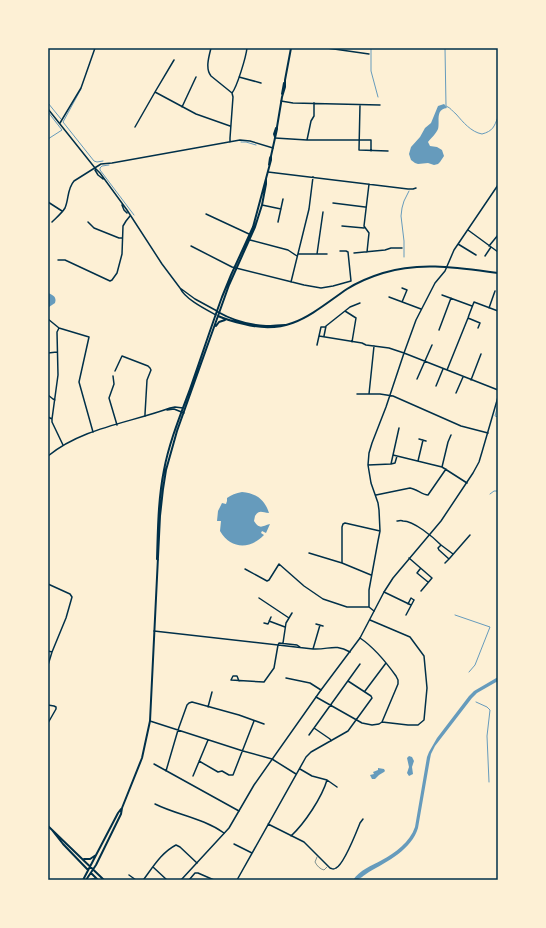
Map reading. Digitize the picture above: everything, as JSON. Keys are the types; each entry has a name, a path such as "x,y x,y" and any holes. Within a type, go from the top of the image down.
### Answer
{"main road":[{"path":"85,880 93,869 121,814 145,747 150,721 160,516 164,484 173,444 184,409 218,312 257,217 277,129 291,48"},
{"path":"235,268 250,240 257,222 262,205 266,180"},
{"path":"218,312 231,318 254,324 268,326 288,324 307,317 348,288 384,272 403,268 447,267 498,273"},
{"path":"217,315 226,320 260,327 279,327 288,324"},
{"path":"184,409 213,331 217,315"},
{"path":"213,331 219,322 226,320"},
{"path":"85,880 88,870 122,808"},
{"path":"48,826 104,880"},
{"path":"52,829 63,844 98,880"},
{"path":"83,859 90,859 96,855"},
{"path":"89,880 98,880"}],"street":[{"path":"60,123 81,88 95,48"},
{"path":"211,48 208,73 232,93"},
{"path":"230,142 232,93 239,76 247,48"},
{"path":"327,48 369,54"},
{"path":"135,127 174,60"},
{"path":"182,107 196,76"},
{"path":"239,76 261,83"},
{"path":"154,92 196,114 230,126"},
{"path":"281,101 293,103 380,105"},
{"path":"308,140 311,121 314,116 314,103"},
{"path":"360,105 360,150 388,151"},
{"path":"48,109 94,168 97,174 104,180 121,203 124,210 130,215 181,291 201,307 217,315"},
{"path":"275,138 308,140 371,140 371,151"},
{"path":"52,222 64,208 71,184 100,164 247,140 273,148"},
{"path":"268,172 408,189 416,188"},
{"path":"291,282 309,209 313,177"},
{"path":"364,228 368,184"},
{"path":"369,607 368,595 380,531 380,510 371,483 368,465 372,443 383,417 413,325 434,283 447,267 454,250 498,185"},
{"path":"278,222 283,199"},
{"path":"48,202 62,211"},
{"path":"333,203 366,207"},
{"path":"262,205 281,209"},
{"path":"317,254 323,212"},
{"path":"206,214 250,234"},
{"path":"58,260 65,260 110,281 112,280 117,273 122,254 124,224 130,215"},
{"path":"88,222 94,228 122,238"},
{"path":"342,226 364,228 369,233 367,252"},
{"path":"468,230 498,252"},
{"path":"485,256 498,235"},
{"path":"250,240 288,250 298,255 327,254"},
{"path":"458,244 476,255"},
{"path":"191,246 235,268 321,288 350,282 348,252 340,251"},
{"path":"354,253 385,250 390,248 402,248"},
{"path":"180,288 201,303 218,312"},
{"path":"402,288 407,290 402,302"},
{"path":"488,308 495,291"},
{"path":"442,295 472,306"},
{"path":"389,297 421,309"},
{"path":"439,330 451,298"},
{"path":"447,370 474,302 498,311"},
{"path":"324,336 326,326 345,311 360,303"},
{"path":"345,311 356,318 352,342"},
{"path":"468,318 480,323 478,328"},
{"path":"48,319 59,328 89,337 79,382 93,432"},
{"path":"317,345 321,327 326,328"},
{"path":"59,328 57,332 58,375 52,422 63,445"},
{"path":"319,336 389,348 498,390"},
{"path":"417,379 432,345"},
{"path":"369,394 374,346"},
{"path":"48,353 58,352"},
{"path":"471,380 481,354"},
{"path":"115,371 122,356 150,368 151,370 147,380 146,416"},
{"path":"436,386 443,369"},
{"path":"113,376 114,384 109,398 116,424"},
{"path":"456,393 463,377"},
{"path":"357,394 380,394 390,396 461,426 488,433"},
{"path":"48,395 55,400"},
{"path":"181,880 232,824 252,788 321,690 360,638 393,578 441,521 467,483 479,462 498,397"},
{"path":"48,456 63,445 80,436 163,410 175,407 184,409"},
{"path":"163,410 174,409 183,412"},
{"path":"48,417 52,419"},
{"path":"391,464 399,428"},
{"path":"442,467 451,435"},
{"path":"419,440 426,441"},
{"path":"418,461 423,440"},
{"path":"393,455 442,467 467,483"},
{"path":"368,465 395,463 397,456"},
{"path":"376,495 410,488 428,495 446,470"},
{"path":"397,521 408,522 430,535 453,554"},
{"path":"342,563 343,524 345,523 380,531"},
{"path":"445,563 470,535"},
{"path":"441,544 438,550 449,559"},
{"path":"309,553 342,563 372,575"},
{"path":"409,558 432,578 421,591"},
{"path":"245,569 266,581 269,580 279,564 304,586 323,599 347,607 369,607 374,611"},
{"path":"421,568 417,573 428,582"},
{"path":"48,584 70,594 72,597 66,618 48,665"},
{"path":"384,592 411,606"},
{"path":"259,598 289,618"},
{"path":"406,615 414,600 411,598 408,604"},
{"path":"283,644 286,623 292,613"},
{"path":"264,623 268,624 271,617"},
{"path":"316,697 356,720 368,725 380,724 382,722 418,725 424,720 427,688 424,656 410,637 370,620"},
{"path":"269,621 285,627"},
{"path":"316,624 323,626"},
{"path":"313,648 320,626"},
{"path":"154,631 321,649 334,646 350,652"},
{"path":"360,638 386,663 398,680 398,684 382,722"},
{"path":"278,645 279,643 297,645 300,647"},
{"path":"239,681 264,682 274,668 278,645"},
{"path":"48,651 52,652"},
{"path":"365,691 386,663"},
{"path":"309,735 360,664"},
{"path":"286,678 310,683 321,690"},
{"path":"237,880 308,754 348,731 372,698 365,691 348,681"},
{"path":"208,707 212,692"},
{"path":"166,771 178,730 188,704 192,702 239,715 264,724"},
{"path":"48,705 56,707 56,711 48,723"},
{"path":"199,761 218,772 222,771 232,776 254,720"},
{"path":"150,721 272,759 296,774"},
{"path":"314,728 332,741"},
{"path":"193,776 208,740"},
{"path":"154,764 239,811"},
{"path":"299,768 312,776 327,780 337,787"},
{"path":"291,836 300,826 318,800 327,780"},
{"path":"155,804 165,809 200,820 224,833"},
{"path":"268,824 304,842 328,866 334,869 339,866 346,855 363,819"},
{"path":"234,844 252,853"},
{"path":"144,880 164,854 176,845 180,846 197,863"},
{"path":"153,867 167,880"},
{"path":"189,880 198,873 214,880"},
{"path":"129,875 136,880"}],"lane":[{"path":"317,856 315,862 321,869 324,870 328,866"}],"water":[{"path":"444,104 447,108 443,109 439,113 438,129 428,142 430,146 437,147 442,150 444,156 438,164 434,165 428,163 415,163 411,160 409,154 411,147 420,137 425,128 431,123 438,106"},
{"path":"48,293 53,295 55,298 55,303 49,307 48,307"},
{"path":"242,492 252,494 259,498 265,504 269,513 260,512 255,516 254,521 258,526 261,527 270,524 266,533 262,531 261,533 264,535 259,540 247,545 230,542 220,531 221,521 217,521 218,511 222,503 226,504 227,498"},
{"path":"498,677 498,681 477,693 472,698 435,746 431,754 418,828 415,836 405,849 391,859 360,878 353,880 362,871 397,850 410,838 415,827 429,752 437,738 469,696 474,691"},
{"path":"409,756 412,757 414,761 412,767 413,774 409,776 407,773 409,767 407,758"},
{"path":"378,768 384,769 385,771 375,779 372,779 370,775 374,774 373,772 378,770"}],"waterway":[{"path":"371,48 371,71 378,97"},
{"path":"445,48 446,106 471,129 482,134 493,128 498,117"},
{"path":"81,89 63,122 94,161 103,161"},
{"path":"48,103 61,119"},
{"path":"48,112 62,130 48,139"},
{"path":"241,142 256,145"},
{"path":"109,165 102,166 100,170 134,215"},
{"path":"404,257 401,216 404,201 409,191"},
{"path":"498,405 495,416 498,417"},
{"path":"490,494 494,491 498,491"},
{"path":"455,615 490,627 475,665 469,672"},
{"path":"476,702 490,710 487,736 489,782"}]}
